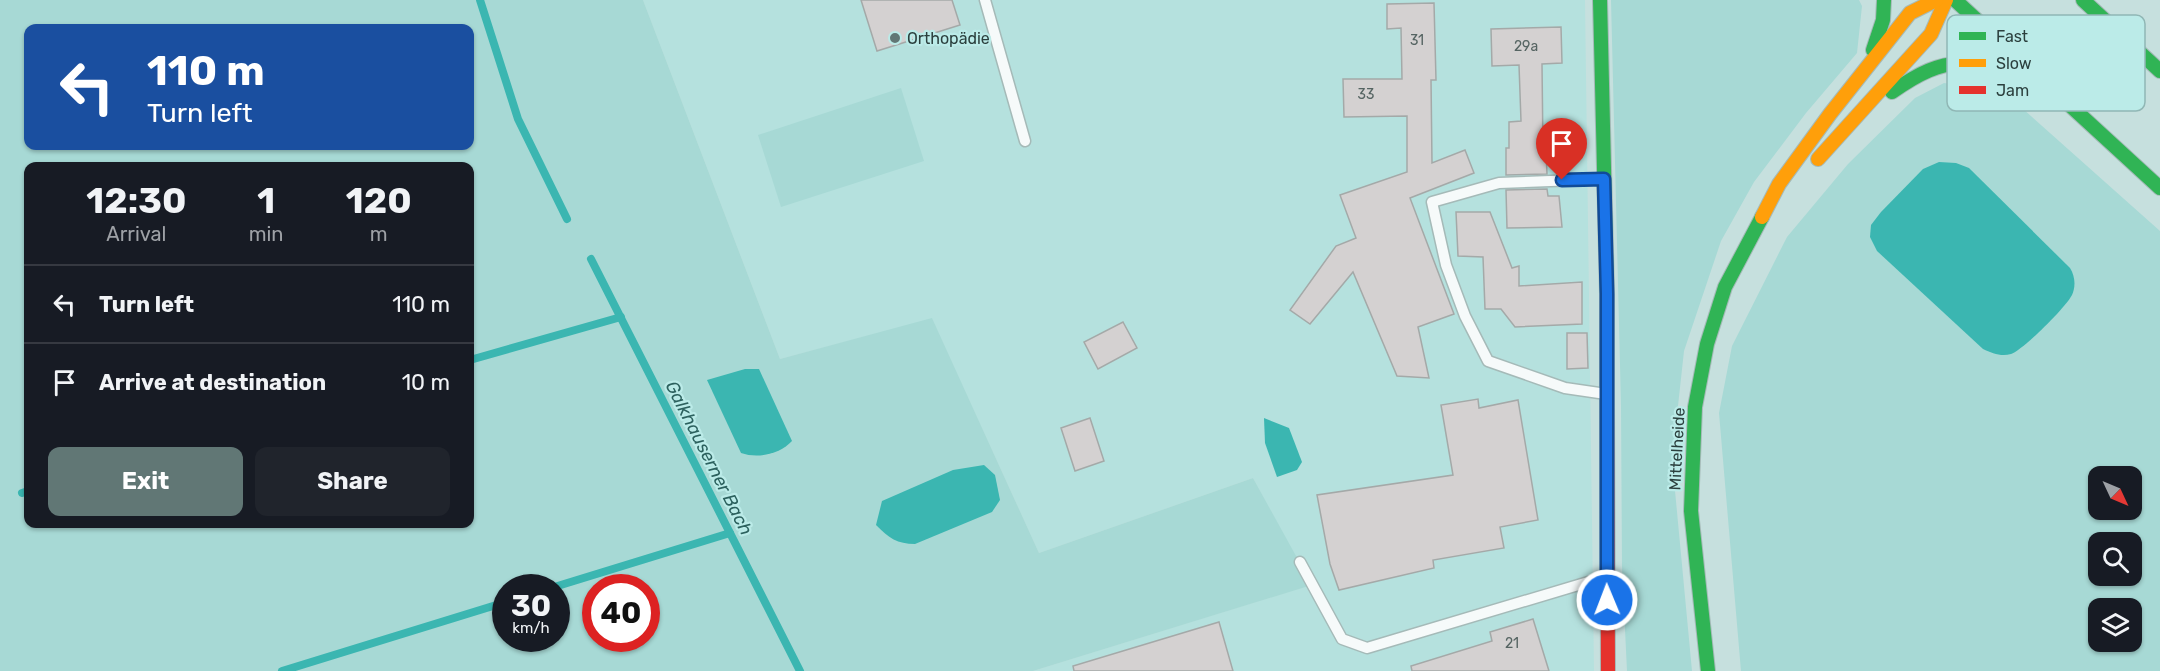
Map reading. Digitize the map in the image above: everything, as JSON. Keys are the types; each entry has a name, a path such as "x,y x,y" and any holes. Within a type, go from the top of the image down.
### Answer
{"main road":[{"path":"1600,0 1604,179 1608,671"},
{"path":"1868,65 1883,20 1884,0"},
{"name":"Mittelheide","path":"1708,671 1691,511 1695,407 1707,344 1725,287 1779,184 1910,13 1936,0"},
{"path":"1810,168 1930,34 1946,0"},
{"path":"1955,0 1971,15"},
{"path":"2083,0 2099,15"},
{"path":"2145,57 2160,71"},
{"path":"1841,133 1915,75 1947,64"},
{"path":"2075,111 2160,188"},
{"name":"Mittelheide","path":"1750,237 1795,185"}],"lane":[{"path":"985,0 1025,141"},
{"path":"1604,179 1499,183 1432,202 1446,265 1466,316 1488,361 1565,388 1606,394"},
{"path":"1300,562 1342,639 1367,648 1606,577"}],"shaded area":[{"path":"0,0 643,0 780,359 932,318 1039,553 1253,478 1312,585 1033,671 0,671"},
{"path":"643,0 1585,0 1594,671 1033,671 1311,585 1253,478 1039,553 932,319 780,359"},
{"path":"1611,0 1859,0 1862,6 1857,53 1806,113 1754,182 1721,241 1684,351 1677,415 1674,480 1692,671 1627,671 1622,567 1621,405"},
{"path":"1944,83 1947,83 1947,111 2025,111 2160,231 2160,671 1741,671 1719,413 1732,346 1787,237 1848,164 1915,98"},
{"path":"901,88 924,161 781,207 758,135"}],"water":[{"path":"1939,162 1956,163 1969,168 2070,268 2073,274 2074,288 2068,301 2034,337 2011,354 2000,355 1983,349 1877,251 1870,237 1871,225 1881,212 1923,169"},
{"path":"745,369 759,369 792,441 775,452 761,455 741,453 707,380"},
{"path":"1264,418 1289,428 1302,462 1297,470 1277,477 1265,443"},
{"path":"984,465 995,475 1000,500 992,512 915,544 903,543 894,539 876,525 882,501 953,470"}],"building":[{"name":"Orthopädie","path":"861,0 952,0 960,25 877,51"},
{"path":"1434,3 1436,80 1431,80 1432,163 1465,150 1474,173 1410,198 1454,314 1418,327 1429,378 1397,376 1353,272 1310,324 1290,310 1336,246 1356,238 1340,195 1407,172 1407,116 1344,117 1343,79 1402,79 1401,28 1387,29 1387,4"},
{"path":"1561,27 1562,63 1542,64 1543,151 1546,151 1547,174 1506,175 1509,122 1521,121 1519,65 1492,66 1491,29"},
{"path":"1547,189 1548,196 1559,196 1562,227 1507,228 1506,190"},
{"path":"1456,212 1490,212 1512,268 1519,266 1519,286 1582,282 1582,324 1515,327 1501,309 1485,309 1483,257 1458,256"},
{"path":"1123,322 1137,348 1098,369 1084,342"},
{"path":"1567,333 1587,333 1588,368 1567,369"},
{"path":"1478,399 1479,408 1518,400 1538,520 1500,527 1504,548 1433,560 1434,568 1339,590 1330,564 1317,495 1453,475 1441,405"},
{"path":"1090,418 1104,461 1075,471 1061,428"},
{"path":"1533,619 1549,671 1412,671 1411,666 1492,641 1490,632"},
{"path":"1219,622 1233,671 1074,671 1073,666"}],"waterway":[{"name":"Galkhauserner Bach","path":"480,0 518,119 567,219"},
{"name":"Galkhauserner Bach","path":"591,259 800,671"},
{"path":"474,359 621,317"},
{"path":"570,582 730,533"},
{"path":"282,671 492,606"}],"traffic: fast":[{"path":"1600,0 1607,294 1607,407"},
{"path":"1873,50 1883,20 1884,0"},
{"path":"1955,0 1971,15"},
{"path":"2083,0 2099,15"},
{"path":"2145,57 2160,71"},
{"path":"1892,92 1930,70 1947,65"},
{"path":"2076,111 2160,188"},
{"path":"1708,671 1691,511 1695,407 1707,344 1725,287 1762,217"}],"traffic: slow":[{"path":"1762,217 1779,184 1830,114 1910,13 1936,0"},
{"path":"1818,159 1931,34 1946,0"}],"traffic: jam":[{"path":"1607,407 1608,671"}],"place":[{"name":"Orthopädie","path":"895,38"}],"route":[{"path":"1562,180 1604,179 1607,294 1607,600"}]}
